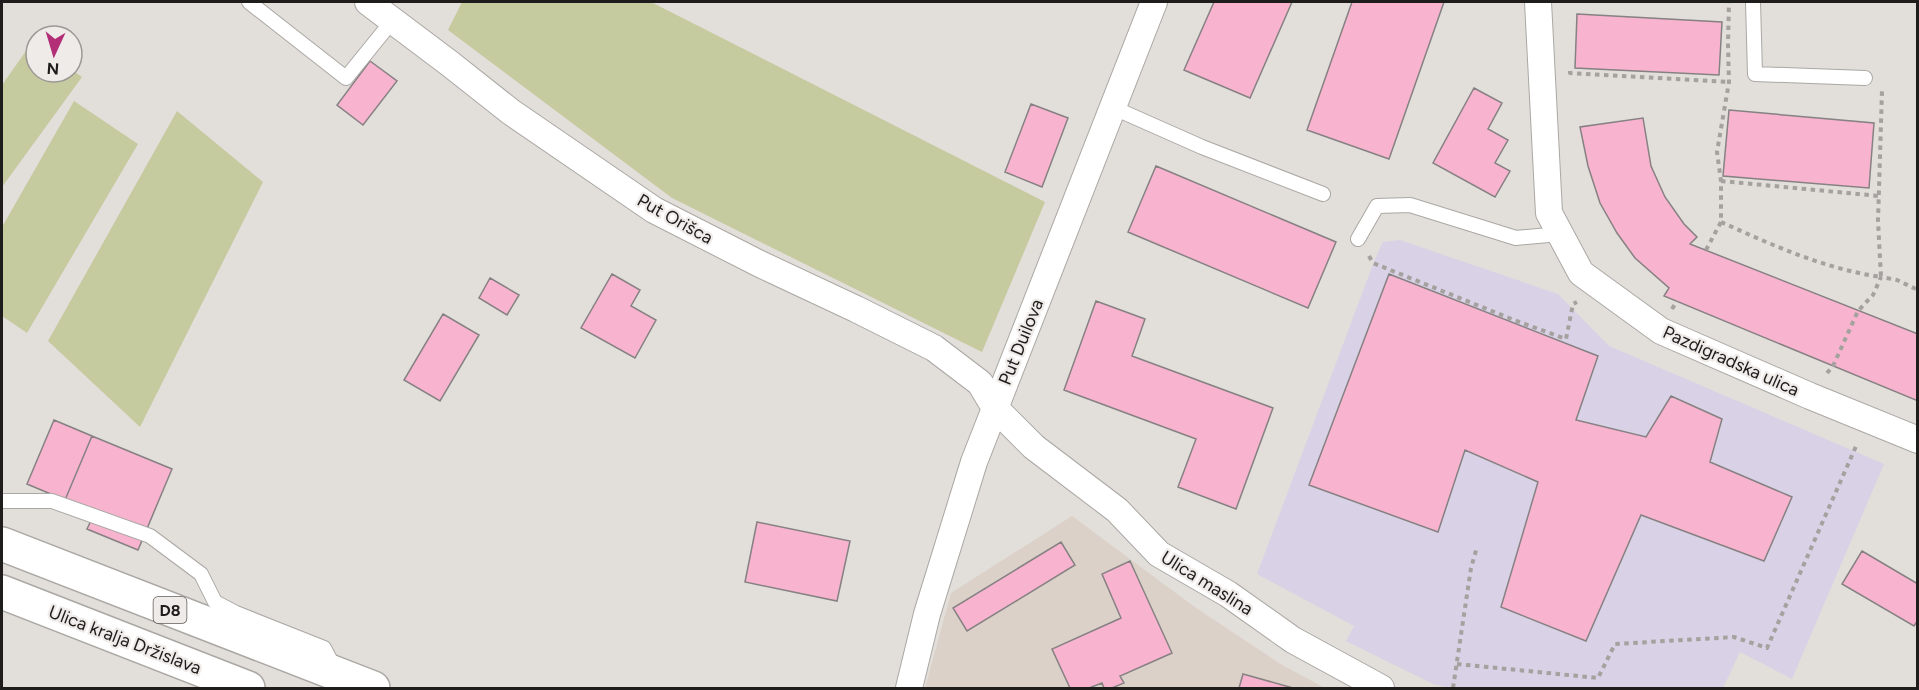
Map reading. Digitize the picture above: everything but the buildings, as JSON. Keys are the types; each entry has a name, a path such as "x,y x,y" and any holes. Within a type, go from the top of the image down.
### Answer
{"highway":[{"name":"D8","path":"2,544 373,688"},
{"name":"Ulica kralja Držislava","path":"2,592 248,688"}],"street":[{"name":"Put Orišca","path":"368,2 511,112 654,210 934,348 980,383 995,408"},
{"name":"Put Duilova","path":"909,688 927,614 974,462 1154,2"},
{"name":"Pazdigradska ulica","path":"1538,2 1549,213 1581,273 1661,331 1917,441"},
{"name":"Ulica maslina","path":"995,408 1035,447 1117,510 1159,554 1228,594 1293,640 1381,688"}],"lane":[{"path":"249,2 346,78 393,20"},
{"path":"1753,2 1755,74 1865,78"},
{"path":"1114,108 1202,147 1323,194"},
{"path":"1358,239 1377,206 1410,205 1516,238 1560,234"},
{"path":"2,501 52,501 150,536 201,574 216,602 236,613 324,648 339,676"}],"path":[{"path":"1706,250 1720,222 1721,181 1717,152 1729,82 1729,2"},
{"path":"1574,73 1729,82"},
{"path":"1826,375 1833,366 1858,311 1873,295 1881,276 1879,196 1882,78"},
{"path":"1721,181 1879,196"},
{"path":"1720,222 1799,255 1853,273 1897,280 1917,290"},
{"path":"1358,239 1374,263 1566,339 1573,304 1600,287"},
{"path":"1457,664 1598,678 1615,644 1734,637 1767,648 1868,419"},
{"path":"1453,688 1471,568 1477,548"}],"shaded area":[{"path":"1400,240 1558,294 1609,346 1884,464 1792,679 1740,652 1723,688 1449,688 1433,684 1346,641 1354,626 1257,574 1375,259 1383,242"},
{"path":"1072,516 1196,608 1282,665 1325,688 925,688 951,593"}],"green space":[{"path":"462,2 651,2 1045,202 982,352 672,198 448,30"},
{"path":"24,54 24,84 77,84 2,187 2,85"},
{"path":"74,101 138,144 27,333 2,316 2,227"},
{"path":"177,111 263,182 140,427 48,341"}]}
